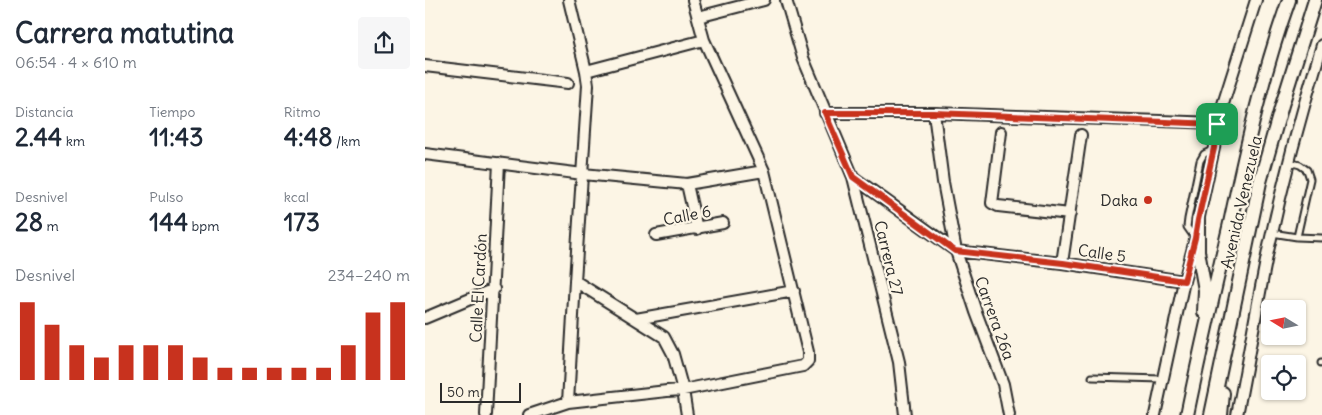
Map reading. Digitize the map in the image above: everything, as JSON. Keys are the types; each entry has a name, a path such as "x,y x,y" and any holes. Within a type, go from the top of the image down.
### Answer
{"street":[{"path":"568,402 588,85 569,0"},
{"path":"529,415 568,402 667,390 683,390 803,366 808,361 808,352 794,291 764,171 704,40 693,0"},
{"path":"698,17 764,0"},
{"name":"Carrera 27","path":"786,0 803,58 853,177 899,362 905,415"},
{"path":"1155,415 1195,238 1214,148 1217,124 1256,0"},
{"name":"Avenida Venezuela","path":"1187,415 1239,181 1257,109 1289,0"},
{"name":"Avenida Venezuela","path":"1211,415 1260,182 1281,104 1315,0"},
{"path":"586,71 704,40"},
{"path":"1237,415 1272,233 1289,162 1319,62 1322,45"},
{"path":"425,66 568,83"},
{"path":"825,113 934,113 1217,124"},
{"name":"Carrera 26a","path":"934,113 955,251 975,312 1003,384 1009,415"},
{"path":"1001,132 991,203 997,206 1070,214"},
{"path":"1063,263 1081,135"},
{"path":"425,154 583,174 687,184 764,171"},
{"name":"Calle El Cardón","path":"486,415 499,163"},
{"path":"853,177 955,251"},
{"path":"687,184 697,229"},
{"path":"1198,220 1198,251 1205,290 1203,339"},
{"name":"Calle 6","path":"656,236 723,223"},
{"name":"Calle 5","path":"955,251 1063,263 1184,281"},
{"path":"575,282 664,337 673,354 683,390 687,415"},
{"path":"425,318 493,289"},
{"path":"636,319 794,291"},
{"path":"1221,415 1223,362"}],"lane":[{"path":"1195,238 1187,227 1200,161 1204,154 1214,148"},
{"path":"1289,162 1300,165 1307,170 1310,179 1297,237"},
{"path":"1272,233 1322,238"},
{"path":"1092,377 1162,379"}],"place":[{"name":"Daka","path":"1148,200"}],"route":[{"path":"825,113 934,113 1217,124 1214,148 1184,281 1063,263 955,251 853,177 825,113"}]}
